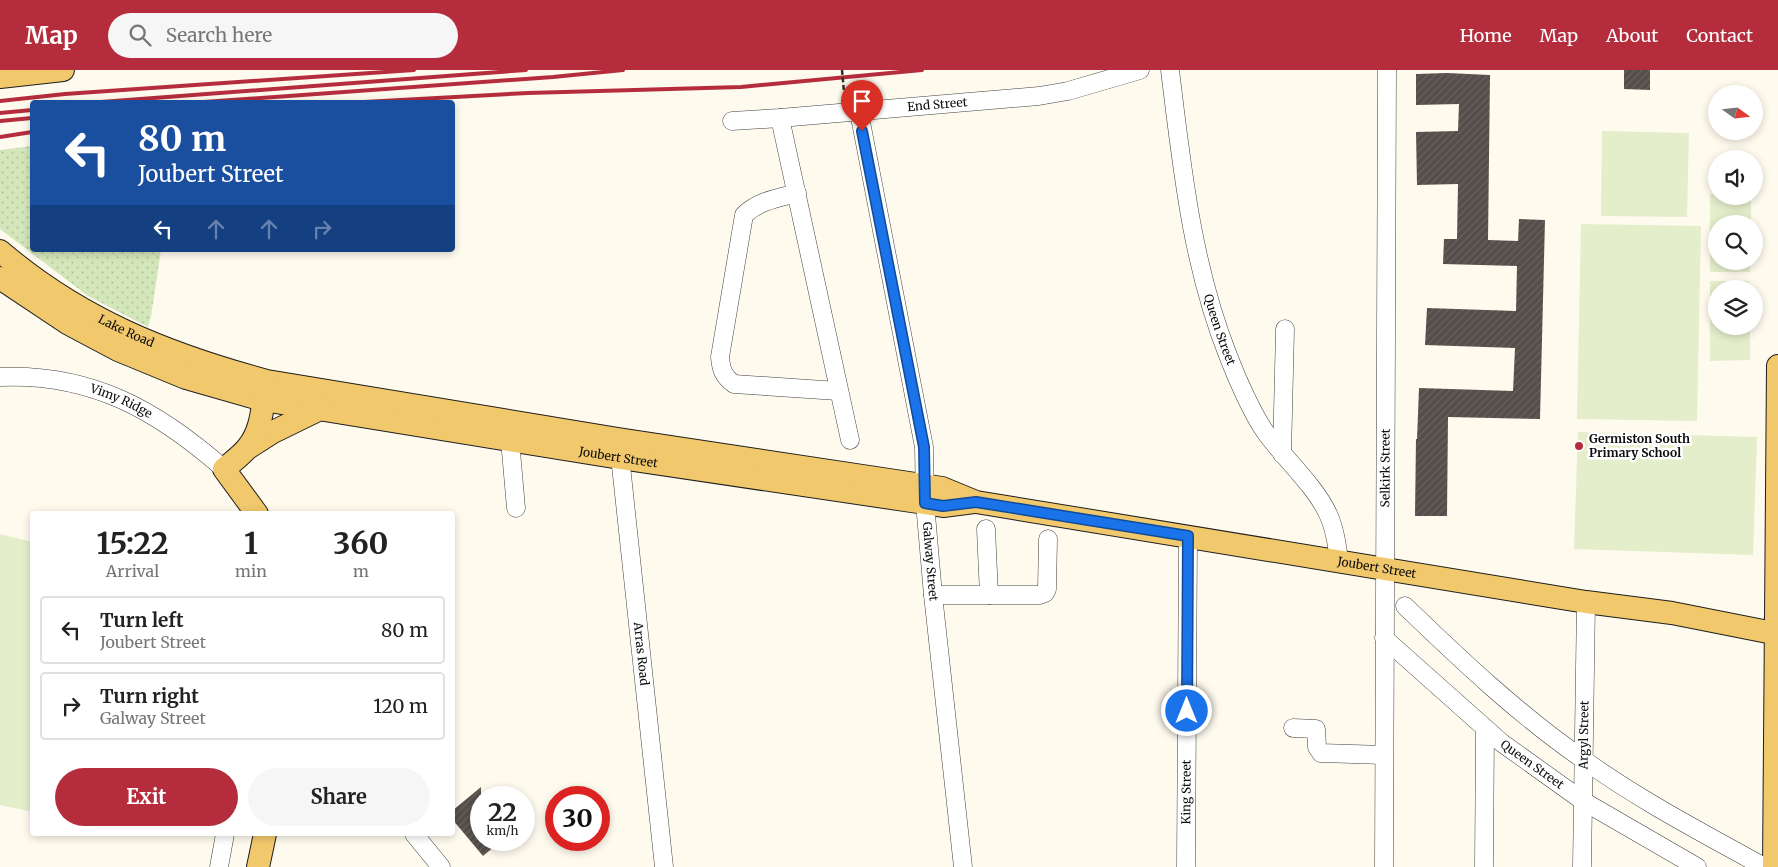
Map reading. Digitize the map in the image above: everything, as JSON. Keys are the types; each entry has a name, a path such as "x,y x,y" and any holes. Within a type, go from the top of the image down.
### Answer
{"main road":[{"path":"0,77 63,70"},
{"name":"Lake Road","path":"0,251 64,298 105,322 180,354 227,370 265,390"},
{"name":"Lake Road","path":"0,278 69,324 118,350 186,378 265,390"},
{"path":"1774,867 1778,366"},
{"path":"247,449 260,424 265,390"},
{"name":"Joubert Street","path":"265,390 320,409 510,440 619,449"},
{"name":"Joubert Street","path":"265,390 619,449 925,495 942,488 976,502 1586,602 1672,613 1777,634"},
{"path":"224,469 247,449 273,432 320,409"},
{"name":"Vimy Ridge","path":"224,469 255,511"},
{"path":"258,867 265,836"}],"street":[{"name":"End Street","path":"732,120 859,112 1040,96 1068,91 1140,70"},
{"name":"Queen Street","path":"1170,70 1187,202 1205,287 1229,358 1264,431 1321,501 1333,528 1340,561"},
{"name":"Selkirk Street","path":"1384,867 1387,70"},
{"name":"Galway Street","path":"859,112 924,447 925,495 933,594 963,867"},
{"path":"780,118 850,440"},
{"path":"797,193 752,207 744,215 720,356 721,370 734,384 838,391"},
{"path":"1282,454 1284,329"},
{"name":"Vimy Ridge","path":"0,377 33,376 79,386 115,397 146,410 173,427 197,444 224,469"},
{"path":"510,440 516,508"},
{"name":"Arras Road","path":"619,449 664,867"},
{"path":"986,529 989,594"},
{"name":"King Street","path":"1186,867 1188,536"},
{"path":"933,594 1045,593 1047,589 1048,539"},
{"name":"Argyl Street","path":"1582,867 1586,602"},
{"path":"1405,606 1470,669 1583,760 1648,802 1764,867"},
{"name":"Queen Street","path":"1384,638 1502,743 1583,801 1697,867"},
{"path":"1293,728 1316,729 1317,747 1321,753 1384,755"},
{"path":"1484,867 1485,728"},
{"path":"219,867 225,836"},
{"path":"416,836 441,867"}],"path":[{"path":"842,70 844,92 869,88"}],"green space":[{"path":"1602,131 1689,133 1687,217 1601,216"},
{"path":"30,146 30,252 0,229 0,150"},
{"path":"1710,205 1751,205 1751,215 1710,215"},
{"path":"1581,224 1701,226 1697,421 1577,419"},
{"path":"30,252 161,252 148,327 88,296"},
{"path":"1710,270 1750,270 1750,272 1710,272"},
{"path":"1710,335 1750,335 1750,360 1710,361"},
{"path":"1578,432 1757,437 1753,555 1574,549"},
{"path":"0,534 30,542 30,812 0,805"}],"building":[{"path":"1624,70 1650,70 1650,90 1624,89"},
{"path":"1416,74 1490,75 1488,240 1518,241 1519,219 1545,220 1540,419 1448,417 1447,516 1415,516 1419,388 1513,391 1515,348 1425,345 1427,308 1516,311 1517,266 1443,264 1444,239 1457,239 1458,184 1417,185 1416,132 1458,131 1459,104 1416,105"},
{"path":"470,796 470,840 455,823 455,809"},
{"path":"479,851 489,851 483,856"}],"railway":[{"path":"0,101 65,94 414,70"},
{"path":"128,100 526,70"},
{"path":"232,100 553,77 623,70"},
{"path":"400,100 528,93 741,87 922,70"},
{"path":"0,113 30,110"},
{"path":"0,121 30,118"},
{"path":"0,137 30,132"}],"place":[{"name":"Germiston South Primary School","path":"1579,446"}],"route":[{"path":"862,131 924,447 925,503 943,506 976,502 1188,536 1187,711"}]}
